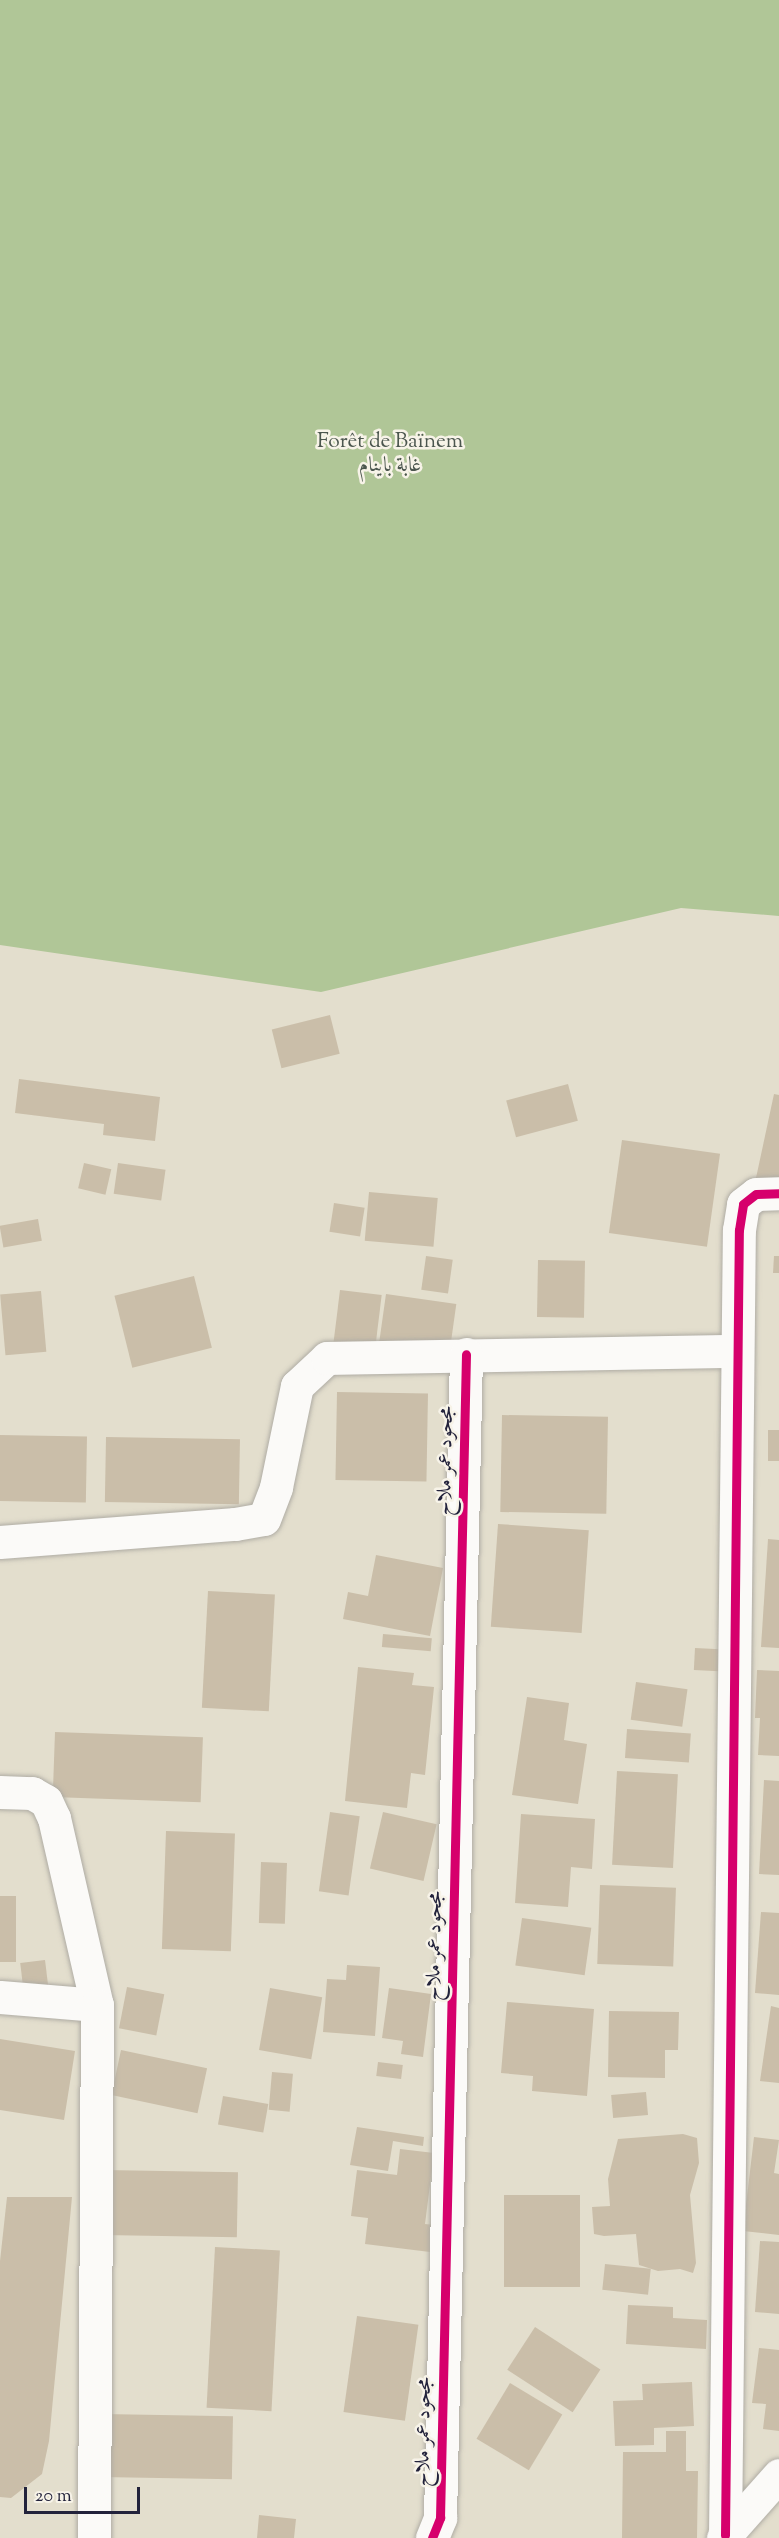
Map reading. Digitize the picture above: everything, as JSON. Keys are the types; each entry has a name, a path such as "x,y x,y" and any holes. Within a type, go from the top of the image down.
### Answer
{"street":[{"path":"724,2537 739,1230 743,1204 756,1194 779,1193"},
{"path":"0,1542 234,1524 264,1519 276,1486 297,1386 327,1358 737,1351"},
{"name":"مجحود عمر ملاح","path":"432,2538 440,2518 466,1354"},
{"path":"0,1792 33,1792 46,1801 54,1818 97,2005 94,2538"},
{"path":"0,1997 97,2005"},
{"path":"724,2537 779,2475"}],"green space":[{"name":"Forêt de Baïnem غابة باينام","path":"0,0 779,0 779,916 681,908 321,992 0,945"}],"building":[{"path":"330,1015 340,1054 281,1068 272,1030"},
{"path":"19,1079 160,1097 155,1141 103,1135 104,1124 15,1113"},
{"path":"568,1084 578,1121 516,1137 506,1101"},
{"path":"774,1094 779,1095 779,1183 756,1178"},
{"path":"622,1140 720,1154 707,1247 609,1233"},
{"path":"84,1163 111,1169 105,1195 78,1188"},
{"path":"118,1163 166,1170 161,1200 114,1194"},
{"path":"369,1192 438,1198 433,1247 365,1241"},
{"path":"334,1203 365,1208 360,1236 329,1232"},
{"path":"38,1219 42,1241 3,1247 0,1226"},
{"path":"426,1256 453,1260 448,1293 421,1290"},
{"path":"774,1256 779,1256 779,1273 773,1273"},
{"path":"538,1260 585,1261 584,1318 537,1317"},
{"path":"194,1276 212,1348 132,1368 114,1296"},
{"path":"340,1290 382,1295 375,1349 333,1344"},
{"path":"41,1291 46,1352 5,1355 0,1295"},
{"path":"386,1294 456,1304 449,1353 379,1344"},
{"path":"337,1392 428,1394 426,1482 335,1480"},
{"path":"502,1415 608,1417 606,1514 500,1512"},
{"path":"768,1430 779,1430 779,1461 768,1461"},
{"path":"0,1435 87,1437 86,1503 0,1501"},
{"path":"106,1437 240,1439 239,1504 105,1502"},
{"path":"498,1524 589,1530 582,1633 491,1627"},
{"path":"768,1539 779,1540 779,1648 761,1647"},
{"path":"376,1555 443,1568 430,1636 343,1619 348,1592 368,1596"},
{"path":"208,1591 275,1595 269,1711 202,1708"},
{"path":"383,1634 432,1638 431,1651 382,1647"},
{"path":"695,1648 730,1650 729,1672 694,1670"},
{"path":"358,1667 414,1673 412,1685 434,1687 425,1775 411,1773 407,1808 345,1801"},
{"path":"757,1670 779,1671 779,1756 758,1755 760,1718 755,1718"},
{"path":"636,1682 687,1689 682,1727 631,1720"},
{"path":"527,1697 569,1703 564,1740 587,1744 578,1804 512,1795"},
{"path":"627,1729 691,1733 689,1762 625,1758"},
{"path":"55,1732 203,1737 201,1802 53,1797"},
{"path":"617,1771 678,1774 673,1868 612,1865"},
{"path":"764,1780 779,1781 779,1875 759,1874"},
{"path":"330,1812 360,1816 349,1895 319,1891"},
{"path":"383,1812 437,1824 424,1881 370,1869"},
{"path":"521,1814 595,1819 592,1869 571,1867 568,1907 515,1903"},
{"path":"166,1831 235,1833 231,1951 162,1949"},
{"path":"261,1862 287,1863 285,1924 259,1923"},
{"path":"600,1885 676,1888 673,1967 597,1964"},
{"path":"0,1896 16,1896 16,1962 0,1962"},
{"path":"761,1912 779,1913 779,1995 755,1993"},
{"path":"522,1918 591,1928 585,1975 515,1966"},
{"path":"45,1960 48,1986 23,1989 20,1963"},
{"path":"347,1965 380,1967 375,2036 323,2032 327,1979 346,1980"},
{"path":"127,1987 164,1994 156,2035 119,2028"},
{"path":"270,1988 322,1997 311,2059 259,2050"},
{"path":"389,1988 431,1994 423,2057 401,2054 403,2041 382,2038"},
{"path":"507,2002 594,2009 587,2096 532,2091 533,2076 501,2073"},
{"path":"771,2006 779,2008 779,2083 760,2081"},
{"path":"609,2011 679,2012 678,2050 665,2050 665,2078 608,2077"},
{"path":"0,2039 75,2051 64,2120 0,2110"},
{"path":"121,2050 207,2068 198,2113 111,2095"},
{"path":"378,2062 403,2065 401,2079 376,2076"},
{"path":"272,2072 293,2074 290,2112 269,2110"},
{"path":"646,2092 648,2115 613,2118 611,2095"},
{"path":"223,2096 268,2104 263,2133 218,2125"},
{"path":"357,2127 424,2137 423,2146 393,2141 388,2171 350,2165"},
{"path":"683,2134 697,2138 699,2163 690,2195 696,2263 693,2273 680,2269 658,2271 639,2265 636,2234 604,2236 594,2234 592,2207 610,2206 608,2179 618,2139"},
{"path":"754,2137 779,2140 774,2173 779,2174 779,2235 743,2231"},
{"path":"400,2149 434,2153 425,2224 434,2225 430,2252 365,2244 368,2218 351,2216 357,2170 397,2175"},
{"path":"104,2170 238,2172 237,2237 103,2235"},
{"path":"504,2195 580,2195 580,2287 504,2287"},
{"path":"7,2197 72,2197 49,2441 42,2474 11,2498 0,2497 0,2261"},
{"path":"760,2241 779,2242 779,2314 755,2312"},
{"path":"215,2247 280,2250 271,2411 207,2408"},
{"path":"605,2264 651,2269 648,2295 602,2290"},
{"path":"628,2305 673,2307 673,2318 707,2320 706,2349 626,2344"},
{"path":"357,2316 418,2325 405,2421 344,2412"},
{"path":"535,2327 600,2369 573,2412 507,2370"},
{"path":"759,2348 779,2350 779,2431 763,2429 766,2404 752,2403"},
{"path":"692,2382 694,2426 654,2428 654,2445 615,2446 613,2401 643,2400 642,2384"},
{"path":"510,2383 562,2414 529,2470 477,2439"},
{"path":"102,2414 233,2416 232,2479 101,2477"},
{"path":"666,2431 686,2431 686,2471 698,2471 697,2538 622,2538 623,2452 666,2452"},
{"path":"259,2515 296,2519 294,2538 257,2538"}],"cycle path":[{"path":"725,2535 739,1230 743,1204 756,1194 779,1193"},
{"path":"432,2538 440,2518 466,1354"}]}
